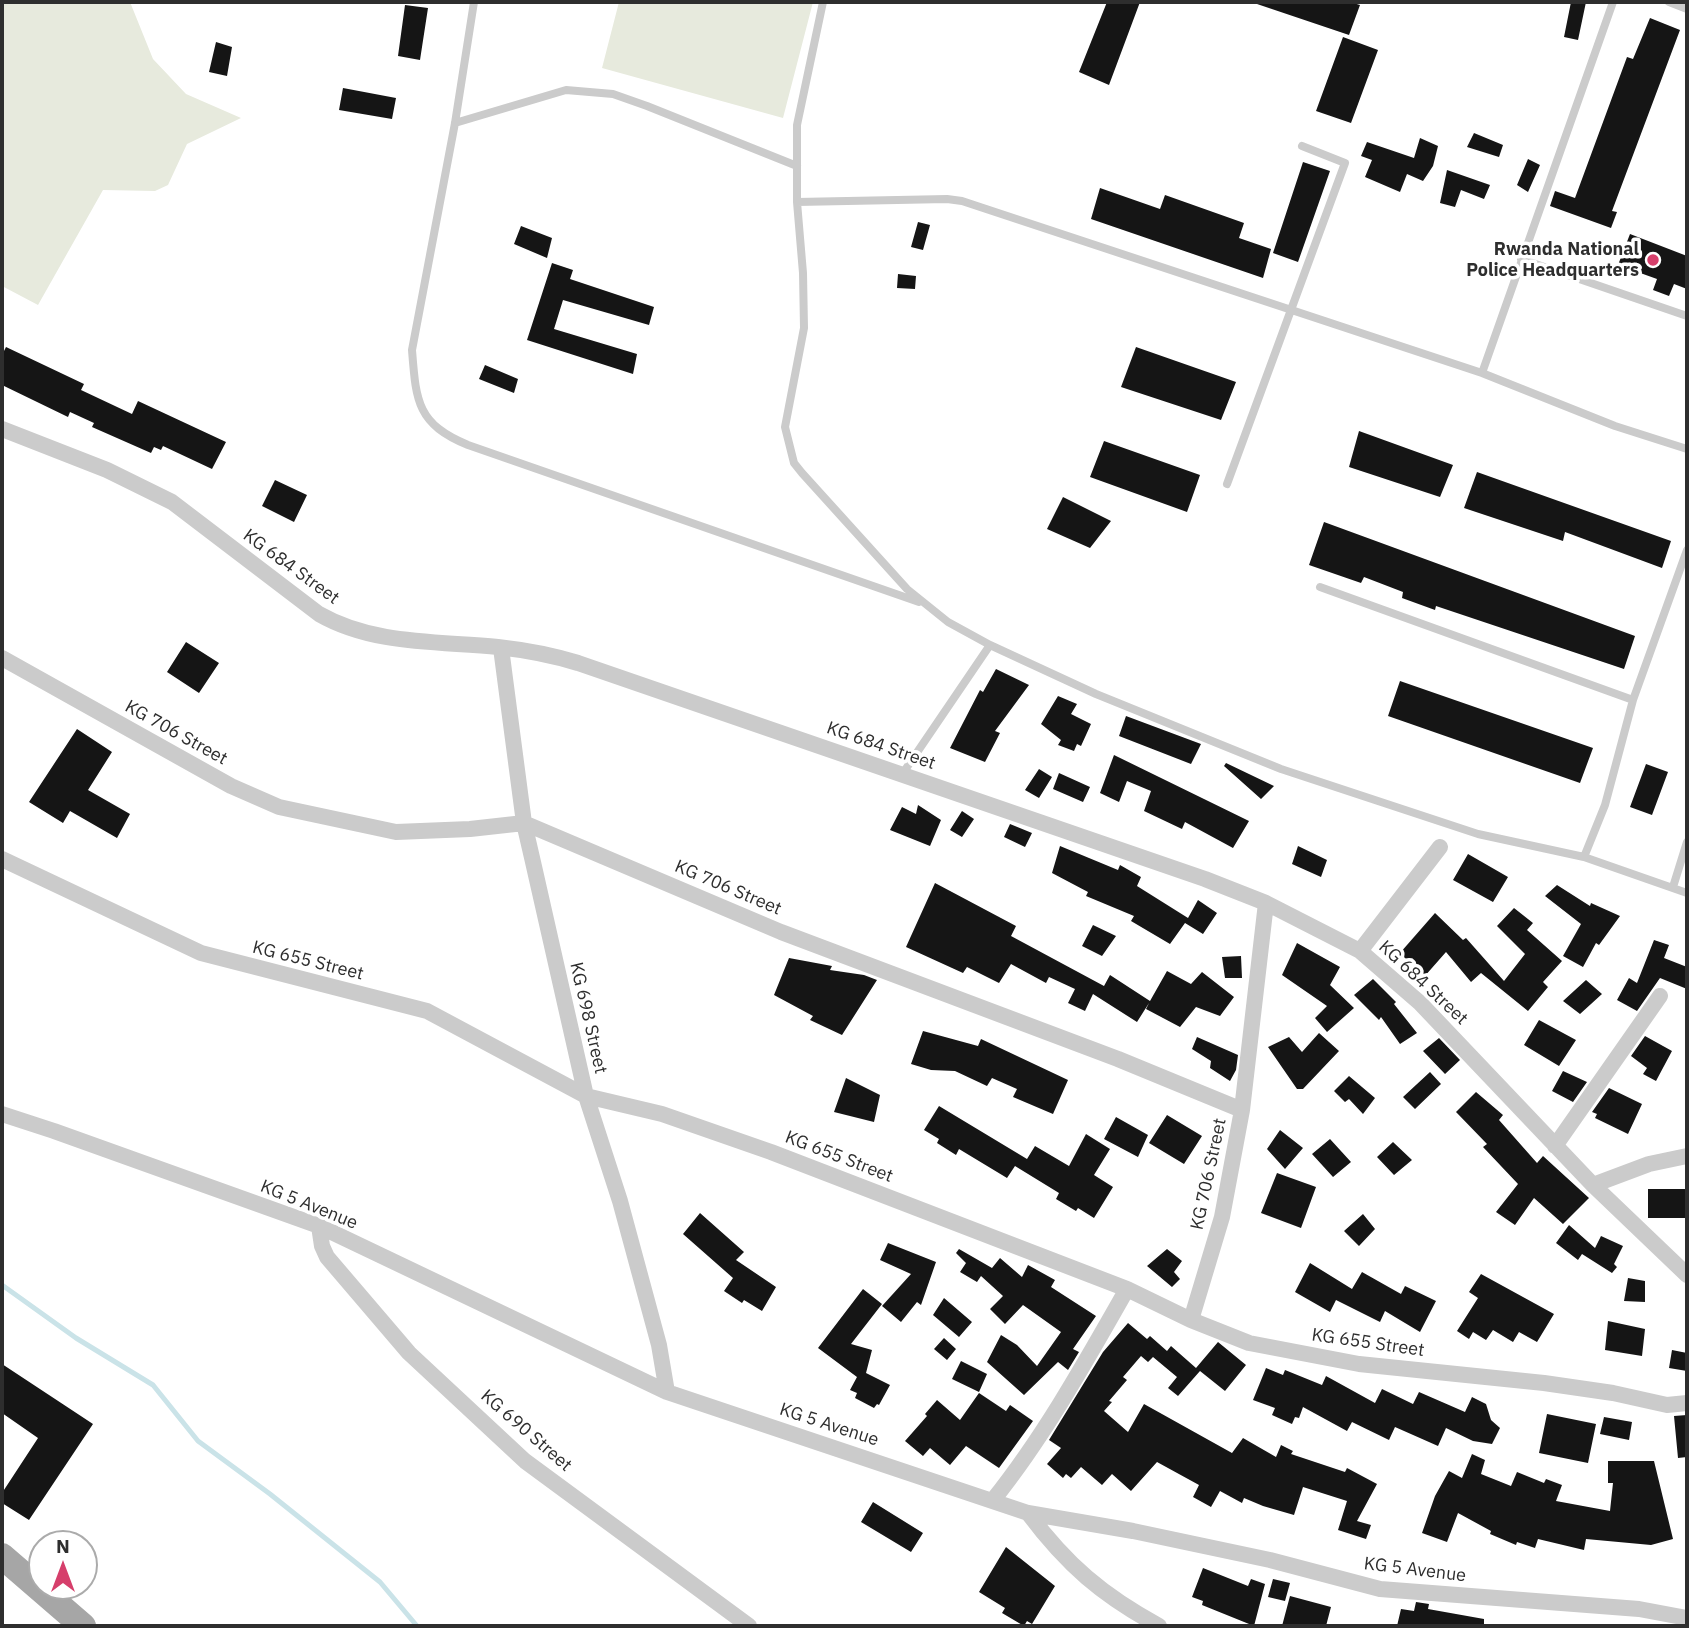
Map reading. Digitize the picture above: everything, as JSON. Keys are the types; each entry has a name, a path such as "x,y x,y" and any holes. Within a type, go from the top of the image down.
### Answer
{"main road":[{"path":"2,1556 83,1626"}],"street":[{"name":"KG 684 Street","path":"2,429 107,470 172,502 318,614 338,625 366,634 500,648 578,663 1205,878 1266,903 1360,951 1420,1003 1592,1185 1687,1275"},
{"name":"KG 698 Street","path":"500,648 524,823 586,1096 620,1201 659,1345 667,1392"},
{"name":"KG 706 Street","path":"2,658 231,786 279,807 396,832 470,829 524,823 781,932 1118,1059 1242,1110 1222,1217 1191,1320"},
{"path":"1360,951 1440,847"},
{"name":"KG 655 Street","path":"2,859 201,953 427,1011 586,1096 662,1114 771,1152 1127,1289 1191,1320 1249,1343 1359,1364 1544,1383 1667,1405 1687,1403"},
{"path":"1242,1110 1266,903"},
{"path":"1555,1146 1660,996"},
{"name":"KG 5 Avenue","path":"2,1114 318,1226 667,1392 1028,1513 1242,1554 1380,1589 1639,1609 1687,1618"},
{"path":"1592,1185 1648,1164 1687,1156"},
{"name":"KG 690 Street","path":"318,1226 327,1257 409,1353 525,1461 749,1626"},
{"path":"993,1500 1016,1470 1080,1370 1127,1289"},
{"path":"1028,1513 1053,1547 1073,1567 1131,1611 1160,1626"}],"lane":[{"path":"474,2 455,123 412,350 415,387 424,415 446,436 468,445 925,604"},
{"path":"823,2 797,124 797,202 804,328 785,427 794,463 907,589 948,622 990,645 1096,694 1281,769 1478,834 1584,857 1687,892"},
{"path":"1482,373 1613,2"},
{"path":"1669,2 1687,9"},
{"path":"455,123 566,90 612,94 797,166"},
{"path":"1227,484 1345,163 1301,146"},
{"path":"797,202 962,201 1482,373 1615,426 1687,449"},
{"path":"1521,259 1687,316"},
{"path":"1584,857 1605,805 1633,700 1687,550"},
{"path":"1320,587 1633,700"},
{"path":"903,773 990,645"},
{"path":"1673,887 1687,842"}],"shaded area":[{"path":"2,2 130,2 153,59 186,94 241,118 187,144 168,185 155,191 103,190 38,305 2,286"},
{"path":"619,2 813,2 783,118 602,68"}],"building":[{"path":"1107,2 1140,2 1109,85 1079,72"},
{"path":"1350,2 1360,5 1349,35 1257,4"},
{"path":"1571,2 1586,2 1578,40 1564,37"},
{"path":"405,5 428,8 420,60 398,56"},
{"path":"1650,18 1680,30 1612,211 1617,212 1611,228 1550,206 1555,191 1575,198 1627,57 1633,59"},
{"path":"1343,37 1378,50 1351,123 1316,111"},
{"path":"216,42 232,47 227,76 209,72"},
{"path":"343,88 396,98 392,119 339,110"},
{"path":"1474,133 1503,145 1499,157 1467,147"},
{"path":"1420,138 1438,146 1433,166 1423,181 1407,174 1400,192 1365,177 1372,160 1361,156 1367,142 1414,158"},
{"path":"1528,159 1540,165 1528,192 1517,185"},
{"path":"1303,162 1330,171 1298,262 1273,253"},
{"path":"1447,170 1490,185 1484,199 1461,190 1455,207 1440,203"},
{"path":"1100,188 1160,209 1165,195 1244,223 1239,238 1271,249 1263,278 1091,219"},
{"path":"918,222 930,225 923,250 911,247"},
{"path":"521,226 552,238 547,258 514,244"},
{"name":"Rwanda National Police Headquarters","path":"1630,234 1687,256 1687,289 1674,284 1669,296 1653,290 1657,279 1618,265"},
{"path":"552,263 573,270 570,279 654,307 649,325 563,300 554,329 637,354 633,374 527,340"},
{"path":"898,274 916,276 915,289 897,288"},
{"path":"6,347 84,384 81,390 132,414 138,401 226,442 212,469 163,446 161,450 154,447 151,453 92,427 94,423 70,412 68,417 2,385 2,355"},
{"path":"1136,347 1236,382 1221,420 1121,387"},
{"path":"485,365 518,379 514,393 479,379"},
{"path":"1359,431 1453,465 1440,497 1349,467"},
{"path":"1104,441 1200,475 1187,512 1090,477"},
{"path":"1477,472 1671,541 1662,568 1565,532 1563,541 1464,508"},
{"path":"275,480 307,495 294,522 262,506"},
{"path":"1063,497 1111,521 1090,548 1047,529"},
{"path":"1324,522 1635,636 1624,669 1436,606 1435,610 1402,598 1403,592 1364,577 1361,583 1309,565"},
{"path":"186,642 219,663 199,693 167,672"},
{"path":"996,669 1029,685 995,731 1000,733 985,762 950,748 980,690 983,692"},
{"path":"1400,681 1593,748 1580,783 1388,716"},
{"path":"1058,696 1077,704 1071,714 1091,724 1081,746 1077,744 1074,751 1058,745 1061,740 1041,724"},
{"path":"1126,716 1201,744 1191,764 1119,736"},
{"path":"77,729 112,752 88,790 130,814 117,838 70,811 63,823 29,802"},
{"path":"1114,755 1249,821 1233,848 1185,822 1182,829 1144,811 1151,791 1127,781 1119,802 1100,793"},
{"path":"1226,763 1274,786 1261,799 1224,766"},
{"path":"1646,764 1668,772 1652,815 1630,807"},
{"path":"1039,769 1052,777 1039,798 1025,790"},
{"path":"1059,773 1090,787 1083,802 1053,789"},
{"path":"918,805 941,820 930,846 890,830 902,807 916,814"},
{"path":"962,811 974,819 962,837 950,830"},
{"path":"1010,824 1032,833 1025,847 1004,837"},
{"path":"1060,846 1118,870 1120,865 1141,877 1137,886 1188,918 1198,900 1217,913 1203,934 1185,923 1170,944 1131,921 1134,916 1086,896 1088,892 1052,873"},
{"path":"1298,846 1327,860 1321,877 1292,864"},
{"path":"1468,854 1508,877 1493,902 1453,880"},
{"path":"935,883 1016,926 1011,936 1104,986 1110,975 1150,1001 1167,971 1191,984 1202,972 1234,997 1220,1016 1196,1007 1180,1027 1146,1009 1149,1003 1137,1022 1093,994 1085,1011 1068,1003 1075,989 1049,977 1046,983 1011,964 999,983 967,967 963,973 906,947"},
{"path":"1557,885 1590,906 1591,903 1620,916 1599,945 1596,943 1583,967 1563,956 1581,924 1545,896"},
{"path":"1514,908 1533,923 1527,930 1562,961 1543,982 1548,987 1528,1011 1481,973 1471,982 1446,952 1424,977 1400,953 1435,913 1463,940 1466,938 1504,981 1525,954 1497,926"},
{"path":"1093,925 1116,936 1102,956 1082,946"},
{"path":"1654,940 1669,945 1664,958 1687,967 1687,989 1660,978 1637,1011 1617,1000 1629,978 1637,983"},
{"path":"1297,943 1340,967 1330,985 1354,1008 1327,1032 1315,1018 1327,1006 1282,975"},
{"path":"1241,956 1242,978 1225,978 1222,957"},
{"path":"789,958 832,966 830,970 864,975 877,980 842,1035 810,1020 813,1016 774,995"},
{"path":"1373,979 1396,1002 1394,1004 1417,1033 1400,1044 1381,1017 1379,1020 1354,995"},
{"path":"1586,980 1602,994 1580,1014 1563,1001"},
{"path":"1539,1020 1576,1040 1559,1066 1524,1045"},
{"path":"923,1031 978,1046 981,1039 1068,1080 1053,1114 1013,1097 1017,1089 992,1078 987,1086 955,1071 931,1070 911,1064"},
{"path":"1319,1033 1339,1051 1303,1089 1297,1089 1268,1047 1289,1037 1302,1052"},
{"path":"1645,1036 1672,1051 1656,1081 1643,1074 1647,1068 1631,1056"},
{"path":"1197,1037 1238,1055 1236,1070 1230,1081 1210,1068 1211,1061 1192,1049"},
{"path":"1439,1038 1460,1060 1445,1074 1423,1051"},
{"path":"1563,1071 1587,1082 1573,1102 1552,1091"},
{"path":"1430,1072 1441,1084 1415,1109 1403,1097"},
{"path":"1349,1076 1375,1098 1363,1114 1349,1099 1345,1102 1334,1091"},
{"path":"846,1078 880,1095 874,1122 834,1112"},
{"path":"1609,1088 1642,1104 1628,1134 1595,1118 1597,1114 1592,1112"},
{"path":"1476,1092 1503,1115 1499,1120 1537,1163 1543,1156 1589,1198 1563,1224 1534,1198 1515,1225 1496,1212 1518,1184 1483,1147 1487,1144 1456,1112"},
{"path":"939,1106 1027,1159 1035,1146 1069,1166 1086,1134 1110,1149 1094,1175 1113,1187 1094,1218 1078,1208 1076,1211 1056,1199 1059,1193 1015,1166 1007,1178 959,1149 956,1155 937,1143 939,1139 924,1130"},
{"path":"1167,1115 1202,1136 1184,1164 1149,1143"},
{"path":"1116,1117 1148,1135 1138,1157 1104,1139"},
{"path":"1280,1130 1303,1148 1285,1169 1267,1149"},
{"path":"1330,1139 1351,1162 1333,1177 1312,1154"},
{"path":"1393,1142 1412,1160 1394,1175 1377,1157"},
{"path":"1277,1173 1316,1187 1301,1228 1261,1213"},
{"path":"1648,1189 1687,1189 1687,1218 1648,1218"},
{"path":"700,1213 744,1252 736,1260 776,1287 762,1311 744,1300 742,1303 724,1291 733,1278 683,1234"},
{"path":"1363,1214 1375,1229 1359,1246 1344,1231"},
{"path":"1569,1225 1595,1248 1601,1236 1623,1246 1614,1264 1617,1267 1612,1273 1582,1254 1578,1260 1556,1243"},
{"path":"888,1243 936,1262 921,1305 917,1302 901,1322 882,1306 911,1274 880,1260"},
{"path":"959,1249 992,1268 1000,1258 1022,1277 1028,1265 1055,1280 1051,1287 1096,1316 1073,1349 1079,1352 1068,1370 1058,1362 1024,1395 987,1362 1001,1335 1017,1345 1037,1366 1061,1332 1023,1305 1005,1324 990,1309 1003,1296 981,1276 977,1282 960,1272 966,1263 956,1253"},
{"path":"1167,1249 1182,1261 1174,1272 1180,1279 1172,1287 1147,1266"},
{"path":"1310,1263 1352,1289 1362,1272 1401,1294 1405,1286 1436,1301 1420,1332 1385,1311 1380,1322 1336,1300 1330,1312 1295,1292"},
{"path":"1481,1274 1554,1314 1537,1342 1519,1332 1513,1342 1493,1330 1486,1340 1473,1332 1469,1339 1457,1331 1478,1298 1469,1292"},
{"path":"1628,1278 1645,1281 1645,1302 1624,1301"},
{"path":"863,1289 882,1304 851,1344 872,1350 866,1373 890,1385 879,1405 874,1408 855,1398 857,1393 850,1390 857,1377 818,1348"},
{"path":"944,1298 972,1322 959,1337 933,1315"},
{"path":"1608,1321 1645,1329 1642,1356 1605,1350"},
{"path":"1128,1323 1147,1339 1150,1336 1167,1351 1171,1346 1196,1368 1218,1342 1246,1365 1225,1391 1200,1371 1178,1396 1168,1388 1177,1377 1153,1357 1148,1362 1141,1356 1123,1377 1127,1380 1104,1411 1128,1432 1144,1404 1232,1453 1243,1438 1276,1457 1281,1445 1293,1451 1291,1454 1345,1472 1347,1468 1377,1484 1357,1521 1371,1525 1366,1539 1338,1530 1347,1501 1303,1487 1294,1515 1244,1498 1242,1503 1220,1491 1211,1507 1193,1497 1199,1485 1157,1462 1131,1491 1112,1474 1102,1485 1081,1467 1071,1478 1066,1474 1063,1478 1047,1464 1061,1448 1049,1440 1103,1352"},
{"path":"944,1338 956,1349 947,1360 934,1349"},
{"path":"1672,1350 1687,1353 1687,1371 1669,1368"},
{"path":"961,1361 987,1374 979,1392 952,1379"},
{"path":"2,1364 93,1424 29,1520 2,1503 2,1493 38,1438 2,1413"},
{"path":"1266,1368 1283,1375 1285,1370 1322,1385 1326,1376 1375,1403 1382,1389 1413,1404 1419,1392 1465,1412 1472,1397 1486,1404 1491,1420 1500,1428 1492,1444 1473,1441 1446,1428 1438,1446 1395,1427 1389,1440 1352,1422 1347,1431 1303,1407 1299,1418 1295,1417 1292,1424 1272,1415 1275,1408 1253,1400"},
{"path":"979,1393 1006,1411 1010,1405 1033,1421 999,1468 966,1446 950,1465 930,1448 923,1456 905,1441 937,1400 960,1420"},
{"path":"1547,1414 1596,1424 1588,1463 1539,1453"},
{"path":"1687,1415 1687,1457 1678,1458 1674,1416"},
{"path":"1604,1417 1632,1422 1629,1440 1600,1434"},
{"path":"1472,1454 1485,1460 1481,1474 1511,1486 1517,1472 1544,1483 1546,1479 1562,1485 1556,1501 1610,1511 1613,1483 1608,1483 1608,1461 1654,1461 1673,1539 1651,1545 1586,1539 1584,1550 1538,1539 1535,1548 1517,1542 1516,1545 1490,1534 1491,1531 1458,1513 1447,1542 1422,1533 1435,1496 1449,1471 1462,1478"},
{"path":"873,1502 923,1533 911,1552 861,1522"},
{"path":"1006,1547 1055,1586 1032,1624 1027,1621 1024,1626 1002,1613 1005,1608 979,1592"},
{"path":"1203,1568 1248,1586 1251,1579 1265,1584 1254,1626 1202,1605 1203,1601 1192,1597"},
{"path":"1273,1579 1290,1583 1285,1601 1268,1597"},
{"path":"1290,1596 1331,1607 1326,1626 1282,1626"},
{"path":"1416,1602 1429,1604 1428,1609 1484,1619 1484,1626 1397,1626 1401,1609 1414,1611"}],"waterway":[{"path":"2,1285 76,1338 153,1385 198,1441 270,1494 380,1582 417,1626"}],"place":[{"name":"Rwanda National Police Headquarters","path":"1653,260"}]}
